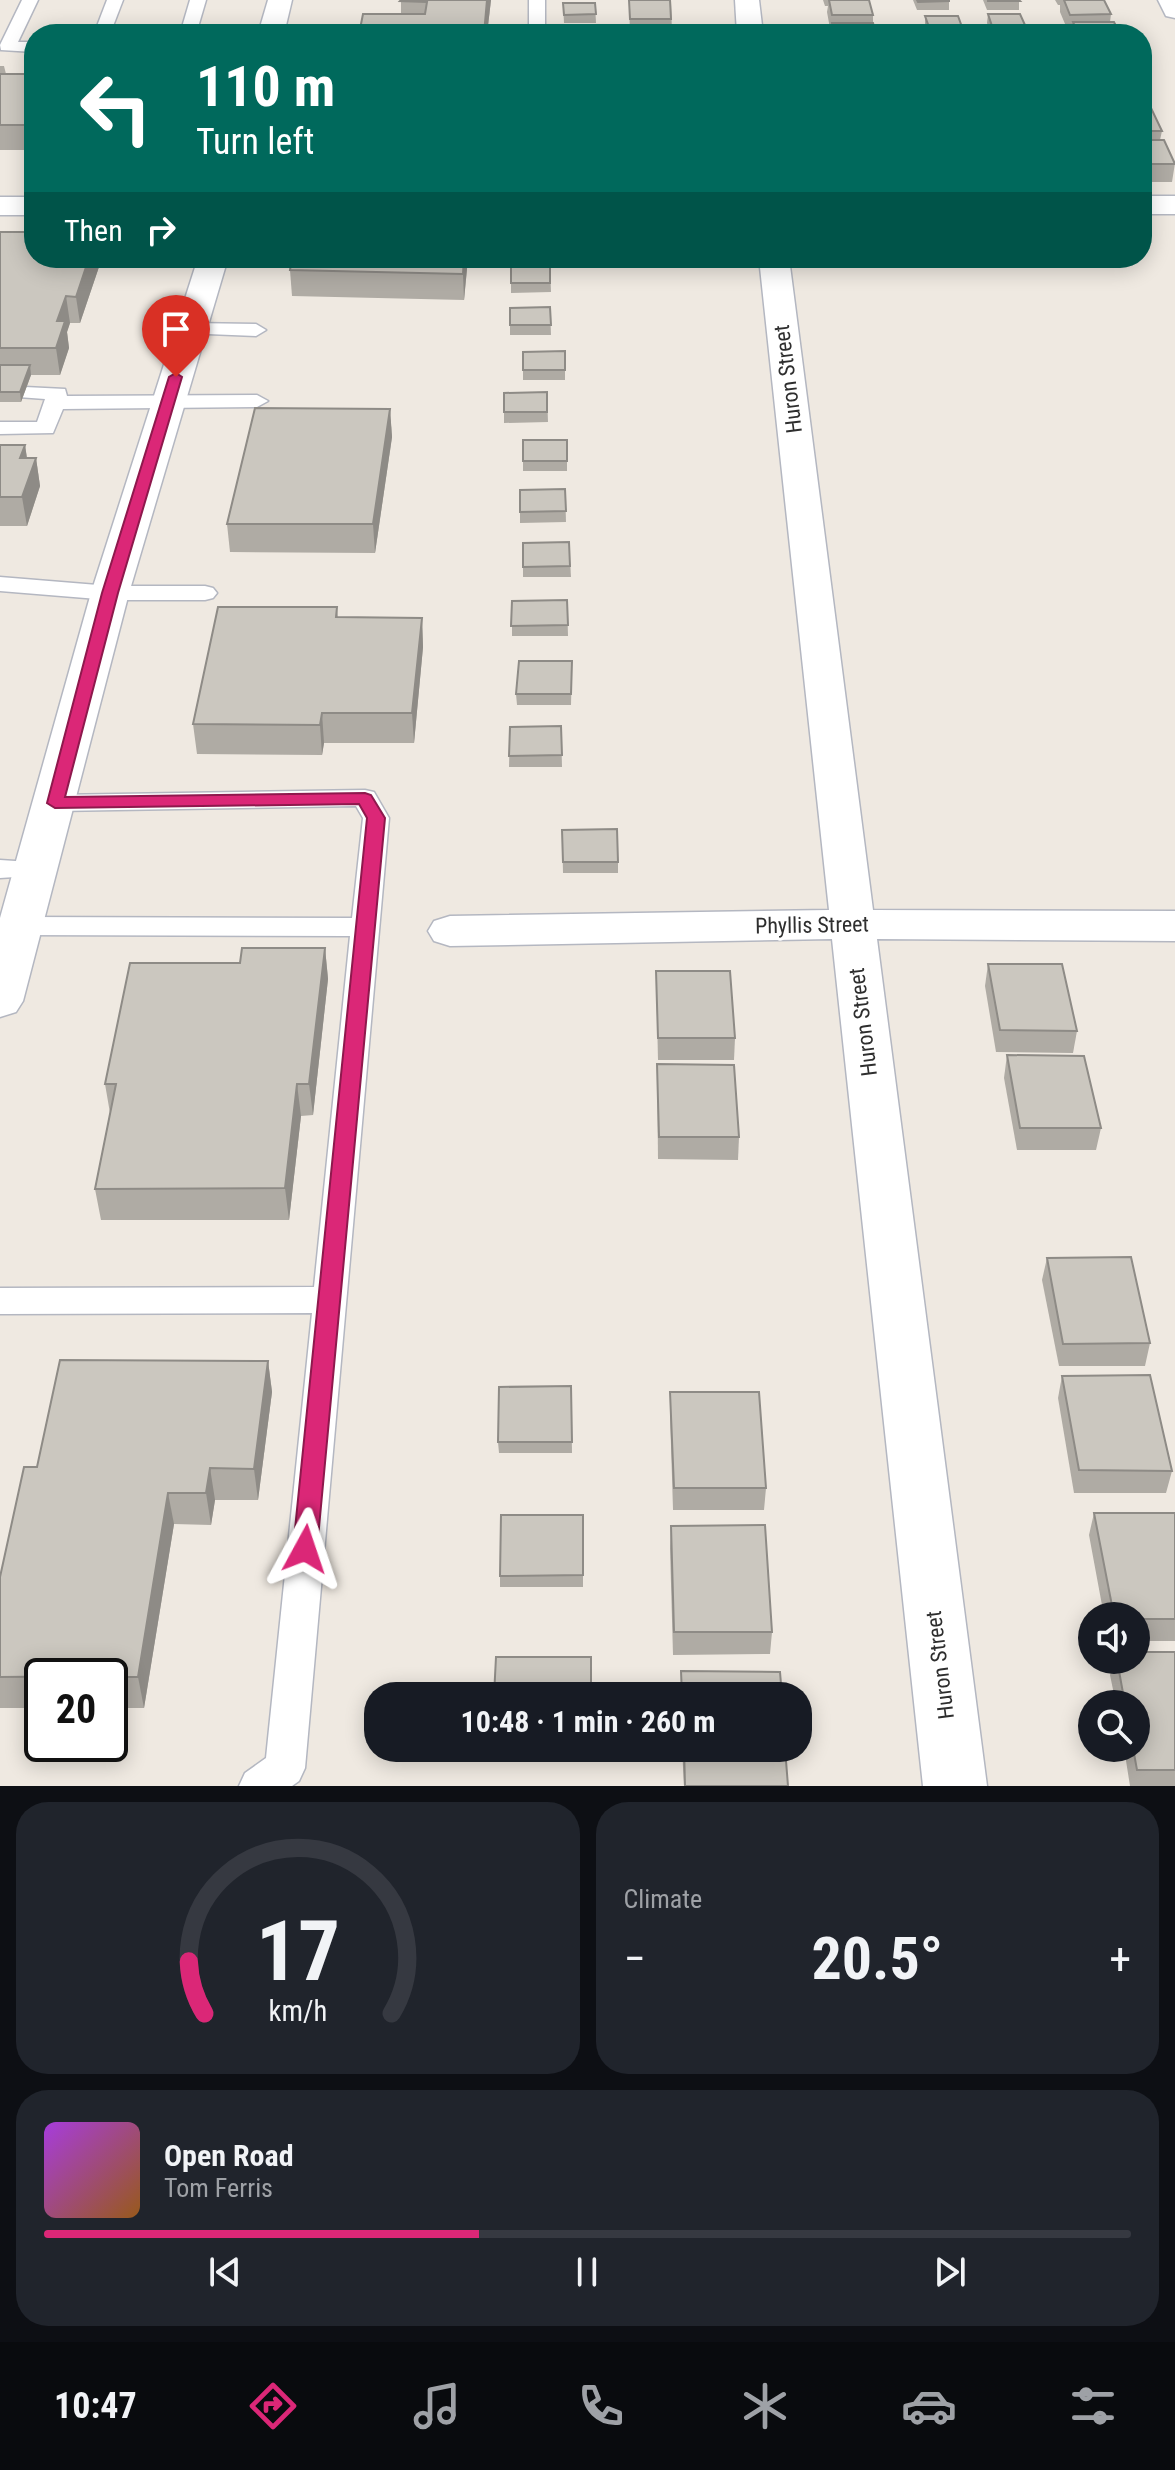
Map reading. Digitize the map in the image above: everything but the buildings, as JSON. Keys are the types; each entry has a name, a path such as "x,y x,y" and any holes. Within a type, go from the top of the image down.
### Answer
{"street":[{"path":"274,24 280,0"},
{"path":"747,0 749,24"},
{"path":"1170,0 1175,11"},
{"path":"1152,205 1175,205"},
{"path":"0,206 24,206"},
{"path":"0,1001 21,926 18,869 55,803 110,593 210,268"},
{"name":"Huron Street","path":"775,268 854,924 855,965 955,1786"},
{"name":"Phyllis Street","path":"450,931 854,924 1175,926"}],"lane":[{"path":"24,47 7,47 30,0"},
{"path":"106,24 115,0"},
{"path":"191,24 198,0"},
{"path":"537,0 537,24"},
{"path":"190,329 256,330"},
{"path":"0,428 45,428 58,393 25,393"},
{"path":"54,403 257,401"},
{"path":"0,584 110,593 205,593"},
{"path":"55,803 365,798 376,818 285,1768 259,1786"},
{"path":"21,926 366,927"},
{"path":"0,1301 329,1300"}],"route":[{"path":"176,377 110,593 55,803 365,798 376,818 305,1549"}]}
